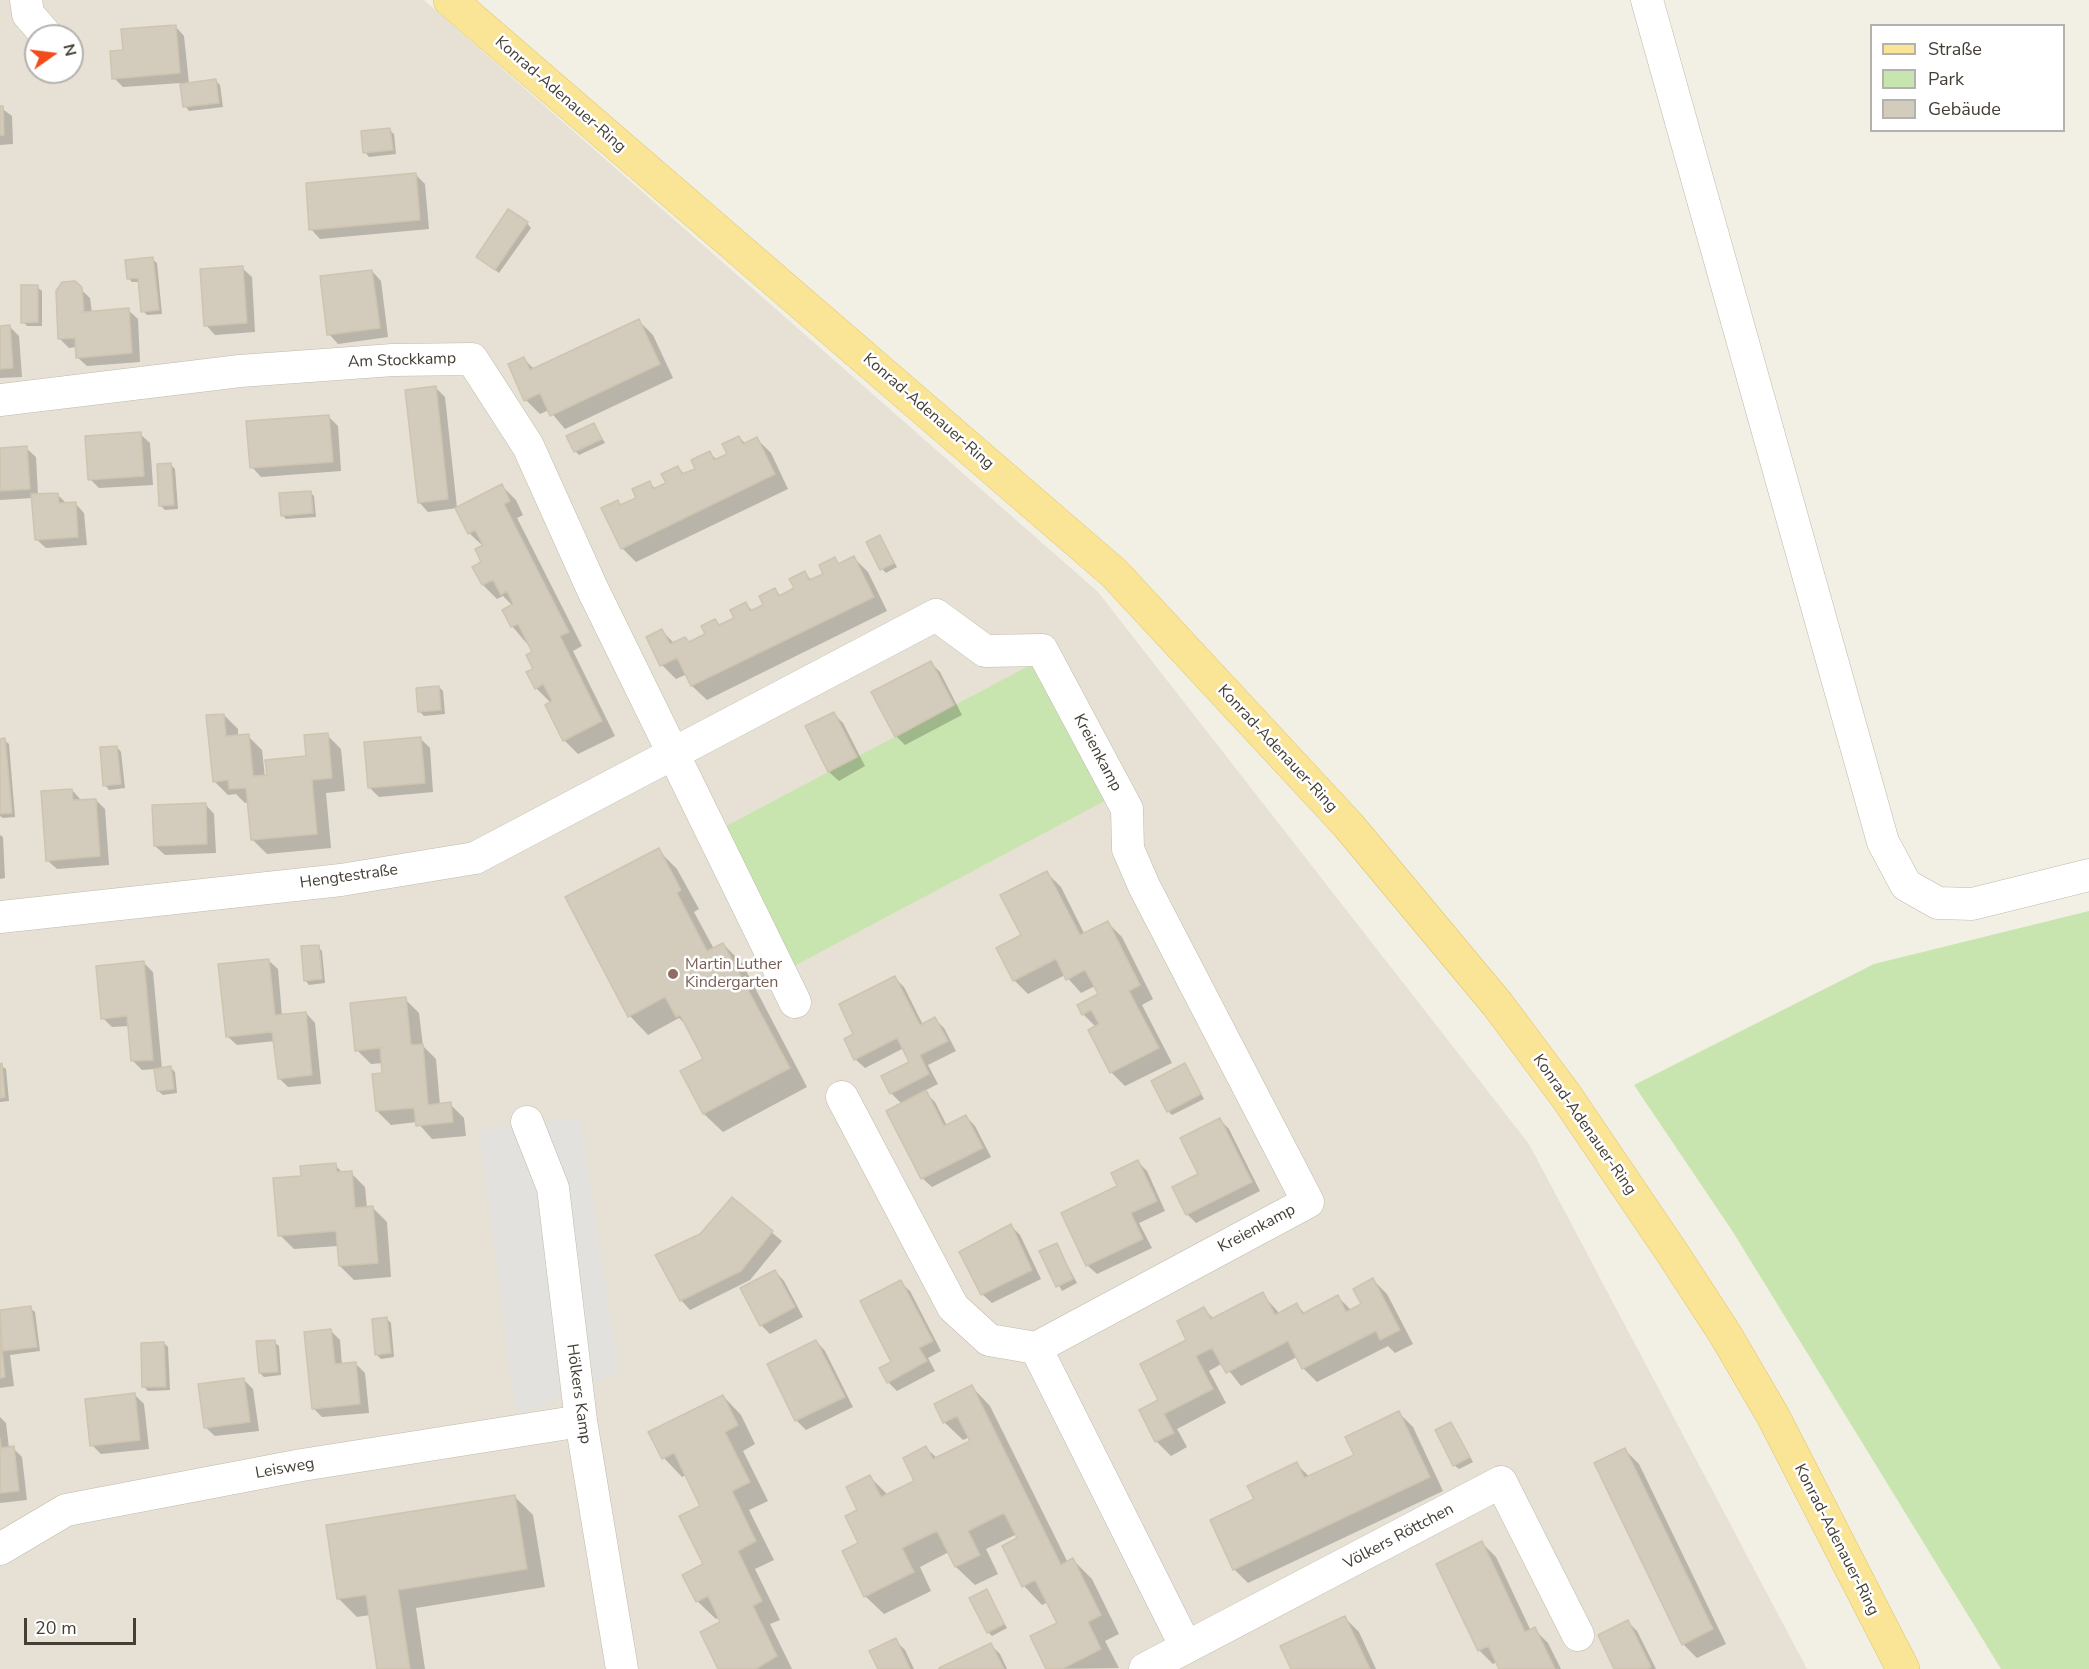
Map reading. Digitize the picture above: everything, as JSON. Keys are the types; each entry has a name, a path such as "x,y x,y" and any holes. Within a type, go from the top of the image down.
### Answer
{"main road":[{"name":"Konrad-Adenauer-Ring","path":"450,0 1114,573 1348,825 1498,1005 1566,1096 1725,1334 1773,1416 1903,1669"}],"street":[{"path":"26,0 28,14 37,24"},
{"path":"1647,0 1883,843 1906,885 1938,903 1972,904 2089,875"},
{"name":"Am Stockkamp","path":"0,400 240,370 393,360 472,359 528,446 592,588 674,752"},
{"name":"Kreienkamp","path":"674,752 936,615 985,651 1042,650 1126,808 1128,849 1144,886 1308,1202 1036,1348"},
{"path":"674,752 795,1002"},
{"name":"Hengtestraße","path":"0,917 341,880 475,858 674,752"},
{"path":"842,1096 952,1307 989,1340 1036,1348 1186,1647"},
{"name":"Hölkers Kamp","path":"527,1122 553,1188 581,1421 622,1669"},
{"name":"Leisweg","path":"0,1549 66,1510 302,1465 581,1421"},
{"name":"Völkers Röttchen","path":"1145,1669 1501,1482 1578,1635"}],"shaded area":[{"path":"0,0 424,0 1098,592 1529,1144 1807,1669 0,1669"},
{"path":"580,1117 619,1371 516,1417 479,1129"}],"green space":[{"path":"1040,660 1112,797 781,973 713,833"},
{"path":"2089,911 2089,1669 2001,1669 1733,1232 1634,1085 1874,964"}],"building":[{"path":"176,25 180,73 112,79 110,51 123,50 121,29"},
{"path":"216,79 219,103 183,107 180,84"},
{"path":"0,106 3,106 4,135 0,135"},
{"path":"390,128 393,150 363,153 361,131"},
{"path":"416,173 420,220 309,230 306,183"},
{"path":"508,209 528,222 495,270 476,257"},
{"path":"153,257 159,310 141,312 138,278 127,279 125,260"},
{"path":"243,266 247,323 204,326 200,269"},
{"path":"372,270 380,328 327,335 320,276"},
{"path":"75,281 82,287 84,312 129,308 132,353 76,358 75,338 58,339 56,291 62,282"},
{"path":"21,285 38,285 38,322 21,323"},
{"path":"639,319 660,364 550,416 540,393 524,401 508,364 524,357 530,370"},
{"path":"10,325 13,368 0,369 0,326"},
{"path":"436,386 448,499 418,503 405,390"},
{"path":"329,415 333,462 250,468 246,421"},
{"path":"594,423 602,439 574,452 566,436"},
{"path":"141,432 144,476 88,480 85,436"},
{"path":"739,436 743,444 757,437 775,474 621,549 601,508 618,500 620,505 636,498 632,489 650,481 653,489 666,483 661,474 678,466 682,474 695,469 691,460 710,451 714,460 727,454 722,444"},
{"path":"27,446 30,489 0,491 0,448"},
{"path":"171,463 174,505 159,506 157,464"},
{"path":"502,484 510,501 504,504 569,632 560,636 602,721 563,741 545,705 552,701 543,684 535,689 526,672 533,669 526,655 532,652 518,624 511,627 502,610 513,604 507,591 501,595 493,580 482,585 472,567 481,562 475,549 483,545 475,530 468,534 455,508"},
{"path":"311,491 313,513 281,516 279,493"},
{"path":"58,493 59,503 76,502 78,537 35,540 31,494"},
{"path":"880,535 894,563 880,570 866,542"},
{"path":"854,556 874,597 691,686 677,658 660,666 646,637 662,629 670,644 685,637 689,642 705,634 701,626 715,619 719,625 734,618 730,610 746,602 750,611 763,605 759,596 775,588 779,596 794,588 789,579 805,571 809,580 823,574 819,565 835,557 838,564"},
{"path":"931,661 954,705 895,737 871,692"},
{"path":"439,686 441,710 418,712 416,688"},
{"path":"834,712 857,757 828,772 805,726"},
{"path":"224,714 226,736 249,734 253,776 267,775 265,760 306,756 304,735 328,733 332,778 312,780 317,834 251,840 246,788 229,789 228,780 213,782 206,715"},
{"path":"421,737 425,783 368,788 364,742"},
{"path":"5,738 12,813 0,814 0,739"},
{"path":"117,746 121,784 103,786 100,747"},
{"path":"72,789 73,800 96,799 100,856 46,861 41,791"},
{"path":"206,803 207,844 154,846 152,805"},
{"name":"Martin Luther Kindergarten","path":"659,848 681,890 677,893 707,951 723,943 790,1068 703,1114 680,1071 703,1059 680,1015 676,1017 665,997 628,1017 565,897"},
{"path":"1047,871 1080,935 1108,921 1140,985 1129,991 1159,1048 1110,1073 1088,1030 1099,1024 1091,1010 1082,1015 1077,1005 1098,994 1085,970 1066,980 1056,959 1013,981 996,948 1021,935 1000,895"},
{"path":"319,945 322,979 304,981 301,946"},
{"path":"269,959 275,1015 306,1012 312,1075 278,1079 272,1032 226,1037 218,964"},
{"path":"144,961 153,1060 131,1061 127,1016 101,1019 96,966"},
{"path":"895,976 920,1025 935,1017 948,1041 920,1055 929,1074 890,1094 881,1076 909,1062 897,1038 854,1060 844,1039 853,1034 839,1004"},
{"path":"406,997 411,1045 423,1044 428,1105 451,1102 453,1122 416,1126 414,1108 376,1111 372,1074 382,1073 380,1048 355,1051 350,1003"},
{"path":"2,1063 5,1097 0,1098 0,1064"},
{"path":"1185,1063 1201,1094 1167,1112 1151,1081"},
{"path":"171,1066 174,1089 157,1091 154,1069"},
{"path":"926,1090 944,1126 966,1115 983,1148 921,1179 886,1111"},
{"path":"1220,1118 1252,1182 1186,1215 1172,1187 1198,1174 1180,1138"},
{"path":"1138,1160 1157,1201 1131,1213 1143,1239 1086,1266 1061,1213 1117,1186 1111,1173"},
{"path":"336,1163 337,1172 352,1171 355,1208 373,1206 378,1263 339,1266 336,1231 278,1236 273,1178 301,1176 300,1166"},
{"path":"732,1197 773,1231 741,1271 680,1301 655,1255 700,1234"},
{"path":"1011,1224 1032,1270 981,1295 959,1252"},
{"path":"1057,1243 1073,1279 1056,1287 1039,1251"},
{"path":"775,1270 795,1307 760,1326 740,1288"},
{"path":"1373,1278 1400,1330 1380,1340 1376,1331 1302,1369 1288,1341 1226,1373 1212,1348 1196,1356 1213,1389 1164,1414 1174,1433 1155,1442 1139,1410 1158,1400 1140,1364 1186,1340 1177,1321 1204,1307 1211,1319 1263,1292 1275,1315 1297,1303 1302,1314 1338,1295 1346,1312 1361,1304 1353,1289"},
{"path":"901,1280 933,1341 919,1348 927,1361 887,1383 879,1368 891,1362 860,1301"},
{"path":"31,1306 37,1347 2,1351 0,1310"},
{"path":"387,1317 391,1353 375,1355 372,1319"},
{"path":"331,1329 335,1364 356,1362 360,1404 312,1409 304,1332"},
{"path":"0,1331 5,1377 0,1378"},
{"path":"275,1340 278,1372 259,1373 256,1341"},
{"path":"816,1340 845,1397 795,1421 767,1364"},
{"path":"164,1342 166,1387 142,1387 141,1343"},
{"path":"244,1378 250,1422 204,1428 198,1384"},
{"path":"972,1385 1061,1565 1073,1558 1101,1615 1088,1622 1101,1649 1062,1669 1046,1669 1030,1636 1057,1623 1035,1580 1022,1587 1002,1546 1017,1538 1004,1513 968,1531 980,1555 955,1567 937,1531 902,1548 914,1572 864,1597 842,1551 858,1543 845,1516 857,1510 846,1487 870,1475 881,1497 914,1481 903,1458 926,1446 933,1459 970,1441 957,1416 943,1423 934,1404"},
{"path":"135,1393 140,1440 90,1446 85,1399"},
{"path":"723,1395 738,1425 725,1432 750,1482 732,1491 756,1541 738,1551 762,1601 753,1606 777,1656 756,1669 718,1669 700,1632 720,1622 708,1596 696,1602 682,1575 703,1564 679,1516 700,1506 674,1453 662,1459 648,1432"},
{"path":"1399,1411 1430,1477 1233,1570 1210,1520 1254,1499 1247,1486 1297,1462 1304,1478 1354,1455 1345,1437"},
{"path":"1451,1422 1470,1457 1453,1466 1435,1430"},
{"path":"0,1438 1,1448 14,1446 19,1491 0,1493"},
{"path":"1625,1448 1713,1629 1682,1645 1594,1463"},
{"path":"515,1495 527,1569 398,1590 410,1669 377,1669 366,1595 337,1599 326,1525"},
{"path":"1482,1541 1525,1632 1535,1627 1555,1669 1499,1669 1488,1646 1478,1651 1436,1564"},
{"path":"987,1589 1004,1624 987,1633 969,1598"},
{"path":"1345,1616 1370,1669 1291,1669 1280,1646"},
{"path":"1628,1620 1651,1667 1647,1669 1614,1669 1598,1635"},
{"path":"896,1638 910,1669 878,1669 869,1651"},
{"path":"991,1643 1004,1669 939,1669 939,1668"}],"place":[{"name":"Martin Luther Kindergarten","path":"673,974"}]}
